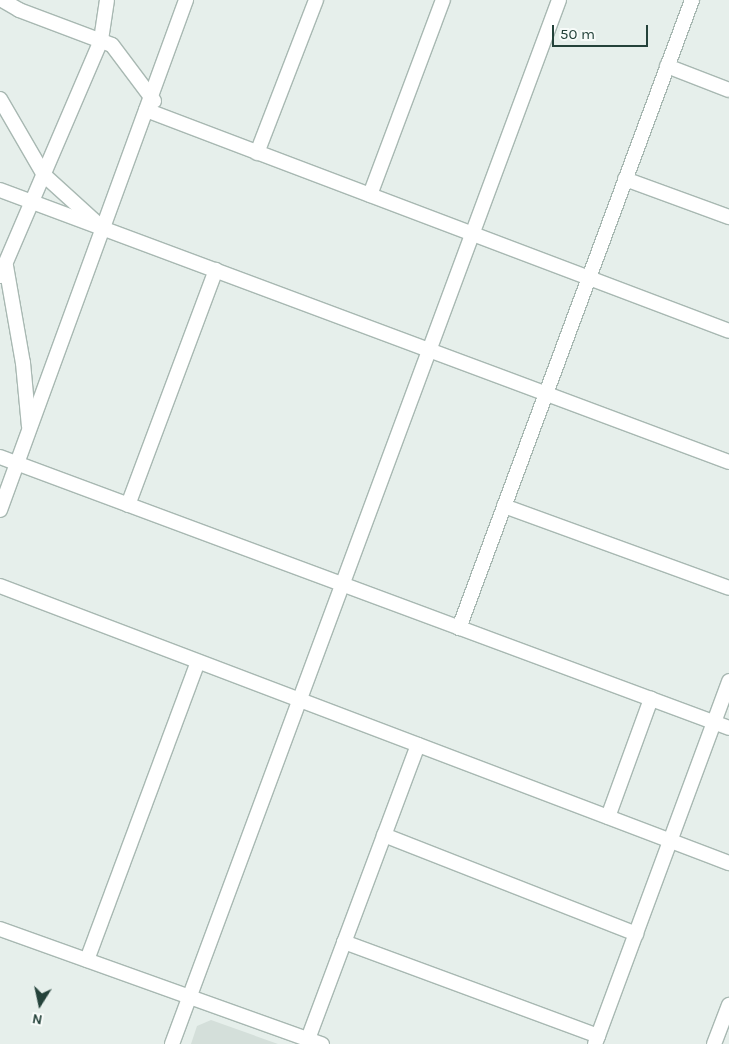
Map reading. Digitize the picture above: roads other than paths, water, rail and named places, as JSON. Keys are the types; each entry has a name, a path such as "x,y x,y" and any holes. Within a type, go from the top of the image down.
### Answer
{"street":[{"path":"2,0 19,10 101,40 112,46 148,104 169,119 729,331"},
{"path":"29,429 23,363 3,271 101,40 107,0"},
{"path":"0,510 186,0"},
{"path":"258,153 316,0"},
{"path":"370,195 443,0"},
{"path":"172,1044 559,0"},
{"path":"459,628 692,0"},
{"path":"667,66 729,90"},
{"path":"0,100 44,175 103,228"},
{"path":"625,179 729,217"},
{"path":"0,190 729,462"},
{"path":"128,505 216,270"},
{"path":"0,457 729,728"},
{"path":"504,506 729,588"},
{"path":"0,586 729,863"},
{"path":"88,960 198,662"},
{"path":"344,942 597,1040 729,681"},
{"path":"608,817 652,699"},
{"path":"0,929 315,1042 344,942 418,745"},
{"path":"384,835 636,934"},
{"path":"714,1044 729,1005"}]}
